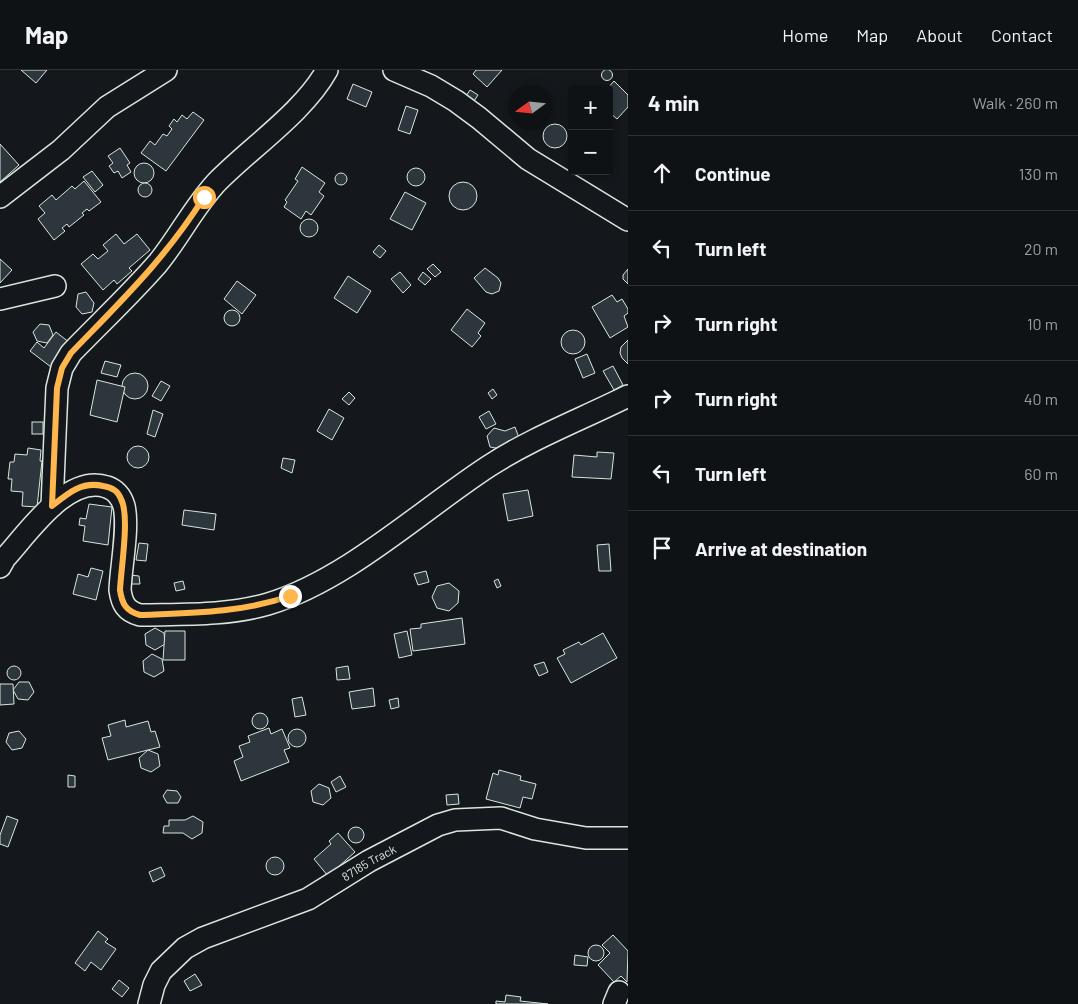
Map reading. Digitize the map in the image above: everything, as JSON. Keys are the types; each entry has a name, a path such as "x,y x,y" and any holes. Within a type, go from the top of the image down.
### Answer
{"street":[{"path":"0,197 61,150 107,107 166,70"},
{"path":"52,506 57,388 62,368 71,353 158,263 185,228 204,197 302,103 319,85 327,70"},
{"path":"394,70 431,86 456,101 480,118 528,159 628,220"},
{"path":"0,299 55,286"},
{"path":"0,567 5,558 52,506 74,489 91,484 115,490 121,498 125,516 120,590 122,601 131,612 140,615 243,610 267,604 319,583 348,566 492,465 628,396"},
{"name":"87185 Track","path":"149,1004 154,985 162,971 185,948 203,938 308,899 369,860 438,825 455,820 501,818 535,829 586,838 628,838"}],"building":[{"path":"21,70 47,70 36,83"},
{"path":"476,70 502,70 487,87 473,74"},
{"path":"605,70 609,70 612,75 611,79 605,80 602,77 602,73"},
{"path":"614,81 628,95 628,107 617,119 613,116 613,85 610,85"},
{"path":"353,84 372,92 366,107 347,99"},
{"path":"470,90 478,95 472,104 464,99"},
{"path":"406,106 418,110 410,134 398,130"},
{"path":"193,112 204,120 166,171 141,153 150,141 155,145 163,134 167,136 172,129 169,126 174,119 177,122 182,115 187,119"},
{"path":"553,124 555,124 564,127 567,136 564,145 555,148 546,145 543,136 544,130 553,130"},
{"path":"0,144 19,165 0,182"},
{"path":"120,148 130,163 127,165 131,172 122,178 118,171 114,173 109,166 113,163 108,156"},
{"path":"144,163 151,166 154,173 151,180 144,183 137,180 134,173 137,166"},
{"path":"302,167 325,183 319,192 324,196 311,215 306,211 301,219 284,207 287,202 285,200 298,181 295,179"},
{"path":"416,168 422,171 425,177 422,183 416,186 410,183 407,177 410,171"},
{"path":"92,171 103,185 95,192 83,177"},
{"path":"339,173 343,173 347,179 343,185 339,185 335,181 335,177"},
{"path":"84,181 101,202 89,211 87,209 82,213 84,215 69,227 67,224 62,228 65,231 54,240 38,219 45,213 39,206 52,195 56,200 72,186 75,189"},
{"path":"463,182 473,186 477,196 473,206 463,210 453,206 449,196 453,186"},
{"path":"145,183 150,185 152,190 150,195 145,197 140,195 138,190 140,185"},
{"path":"405,192 426,203 412,230 390,219"},
{"path":"309,219 315,222 318,228 315,234 309,237 303,234 300,228 303,222"},
{"path":"116,234 124,244 137,234 150,250 129,268 132,271 117,284 114,280 103,290 81,264 93,254 98,259 108,251 103,245"},
{"path":"379,245 386,251 380,258 373,252"},
{"path":"0,259 12,270 0,283"},
{"path":"433,264 441,272 435,277 427,269"},
{"path":"485,268 498,278 501,283 499,291 492,294 486,292 474,278"},
{"path":"628,269 628,284 623,279 623,275"},
{"path":"400,272 411,285 403,293 391,279"},
{"path":"423,272 431,279 425,285 418,279"},
{"path":"348,276 371,291 357,313 334,298"},
{"path":"237,281 256,295 242,314 224,299"},
{"path":"86,292 94,303 92,312 82,314 76,307 78,294"},
{"path":"612,295 617,302 622,299 628,309 628,313 624,316 628,327 610,338 592,307"},
{"path":"467,309 485,323 478,333 481,336 472,347 451,330"},
{"path":"232,310 238,312 240,318 238,324 232,326 226,324 224,318 226,312"},
{"path":"40,324 49,325 53,335 47,343 37,341 33,332"},
{"path":"573,330 578,331 584,337 584,347 578,353 573,354 568,353 562,347 561,342 562,337 568,331"},
{"path":"56,332 70,343 51,367 30,351 37,342 44,348"},
{"path":"628,340 628,364 620,353 621,347"},
{"path":"587,354 595,373 583,378 575,359"},
{"path":"105,361 121,365 117,377 101,373"},
{"path":"613,366 623,385 614,390 603,371"},
{"path":"135,373 144,377 148,386 144,395 135,399 126,395 122,386 126,377"},
{"path":"97,380 125,387 117,422 90,415"},
{"path":"161,381 170,386 161,401 152,396"},
{"path":"493,389 497,395 492,399 488,393"},
{"path":"349,392 355,398 349,405 342,399"},
{"path":"329,409 344,418 332,440 317,431"},
{"path":"153,410 163,414 155,437 147,434"},
{"path":"489,411 496,424 486,429 479,417"},
{"path":"32,422 43,422 43,434 32,434"},
{"path":"515,427 519,438 508,441 501,449 490,447 487,436 494,428 505,431"},
{"path":"134,446 142,446 149,453 149,461 142,468 134,468 127,461 127,453"},
{"path":"28,448 41,450 40,461 42,461 37,507 22,506 23,492 11,491 12,479 8,479 10,462 14,462 15,454 27,455"},
{"path":"597,452 614,453 611,479 572,477 574,455 597,457"},
{"path":"283,458 295,460 292,473 281,468"},
{"path":"528,490 533,516 508,521 503,494"},
{"path":"89,504 112,507 108,545 83,541 85,526 79,525 80,518 86,519"},
{"path":"184,510 216,514 214,530 182,525"},
{"path":"139,543 148,544 146,561 136,560"},
{"path":"609,544 611,571 599,571 597,545"},
{"path":"91,568 103,571 96,600 73,594 78,574 88,577"},
{"path":"426,571 429,582 418,585 414,574"},
{"path":"130,575 139,576 140,584 130,584"},
{"path":"498,579 501,586 497,588 494,581"},
{"path":"183,581 185,589 176,591 174,583"},
{"path":"449,583 459,591 458,603 449,611 437,608 432,597 437,586"},
{"path":"462,618 465,644 413,651 410,629 421,628 421,624"},
{"path":"155,628 164,633 165,644 155,650 146,645 145,634"},
{"path":"165,631 185,631 185,660 163,660"},
{"path":"407,631 412,655 399,658 394,634"},
{"path":"603,633 617,658 571,683 557,658 565,654 563,650 579,642 581,645"},
{"path":"152,654 162,659 164,671 154,677 144,672 143,661"},
{"path":"544,662 548,672 539,676 534,665"},
{"path":"14,666 19,668 21,673 19,678 14,680 9,678 7,673 9,668"},
{"path":"348,666 350,679 337,680 336,668"},
{"path":"19,682 29,682 34,692 28,700 18,699 13,690"},
{"path":"0,684 13,684 14,704 0,705"},
{"path":"373,688 375,706 352,709 349,692"},
{"path":"302,697 306,715 295,717 292,699"},
{"path":"398,698 399,707 391,709 389,700"},
{"path":"260,713 266,715 268,721 266,727 260,729 254,727 252,721 254,715"},
{"path":"125,720 126,727 148,721 151,732 155,731 160,747 108,760 102,738 111,736 108,725"},
{"path":"269,728 271,734 282,729 290,748 284,750 289,762 241,781 234,761 243,757 239,746 250,742 248,736"},
{"path":"297,729 303,732 306,738 303,744 297,747 291,744 288,738 291,732"},
{"path":"19,731 26,739 22,748 12,750 6,742 9,733"},
{"path":"148,750 158,754 160,766 151,772 141,768 139,758"},
{"path":"499,770 521,776 520,780 536,784 532,799 523,797 520,808 486,799 493,773 498,775"},
{"path":"68,775 75,776 75,787 68,787"},
{"path":"340,776 346,787 336,792 331,782"},
{"path":"319,784 329,788 331,798 323,805 313,802 311,791"},
{"path":"167,790 177,791 181,797 178,803 167,803 163,796"},
{"path":"458,794 459,804 447,805 446,795"},
{"path":"7,816 18,820 8,847 0,844 0,835"},
{"path":"193,816 203,822 202,833 192,839 183,833 163,833 164,826 169,826 169,820 185,820"},
{"path":"356,827 364,835 356,843 348,835"},
{"path":"338,833 355,852 328,876 314,859 331,844 329,841"},
{"path":"275,857 281,860 284,866 281,872 275,875 269,872 266,866 269,860"},
{"path":"161,867 165,876 153,882 149,872"},
{"path":"98,931 108,939 105,942 116,949 101,970 91,962 85,971 75,963"},
{"path":"613,935 628,951 627,982 621,976 614,982 598,965 610,953 602,945"},
{"path":"593,945 599,945 604,950 602,959 593,961 588,956 588,950"},
{"path":"575,955 588,957 587,966 574,965"},
{"path":"195,974 202,985 190,991 184,981"},
{"path":"119,980 129,988 122,997 112,989"},
{"path":"506,995 521,997 520,1001 548,1004 496,1004 496,1001 505,1002"}],"route":[{"path":"204,197 185,228 158,263 71,353 62,368 57,388 52,506 82,485 104,486 115,490 121,498 125,516 120,590 122,601 131,612 140,615 213,613 243,610 290,596"}]}
